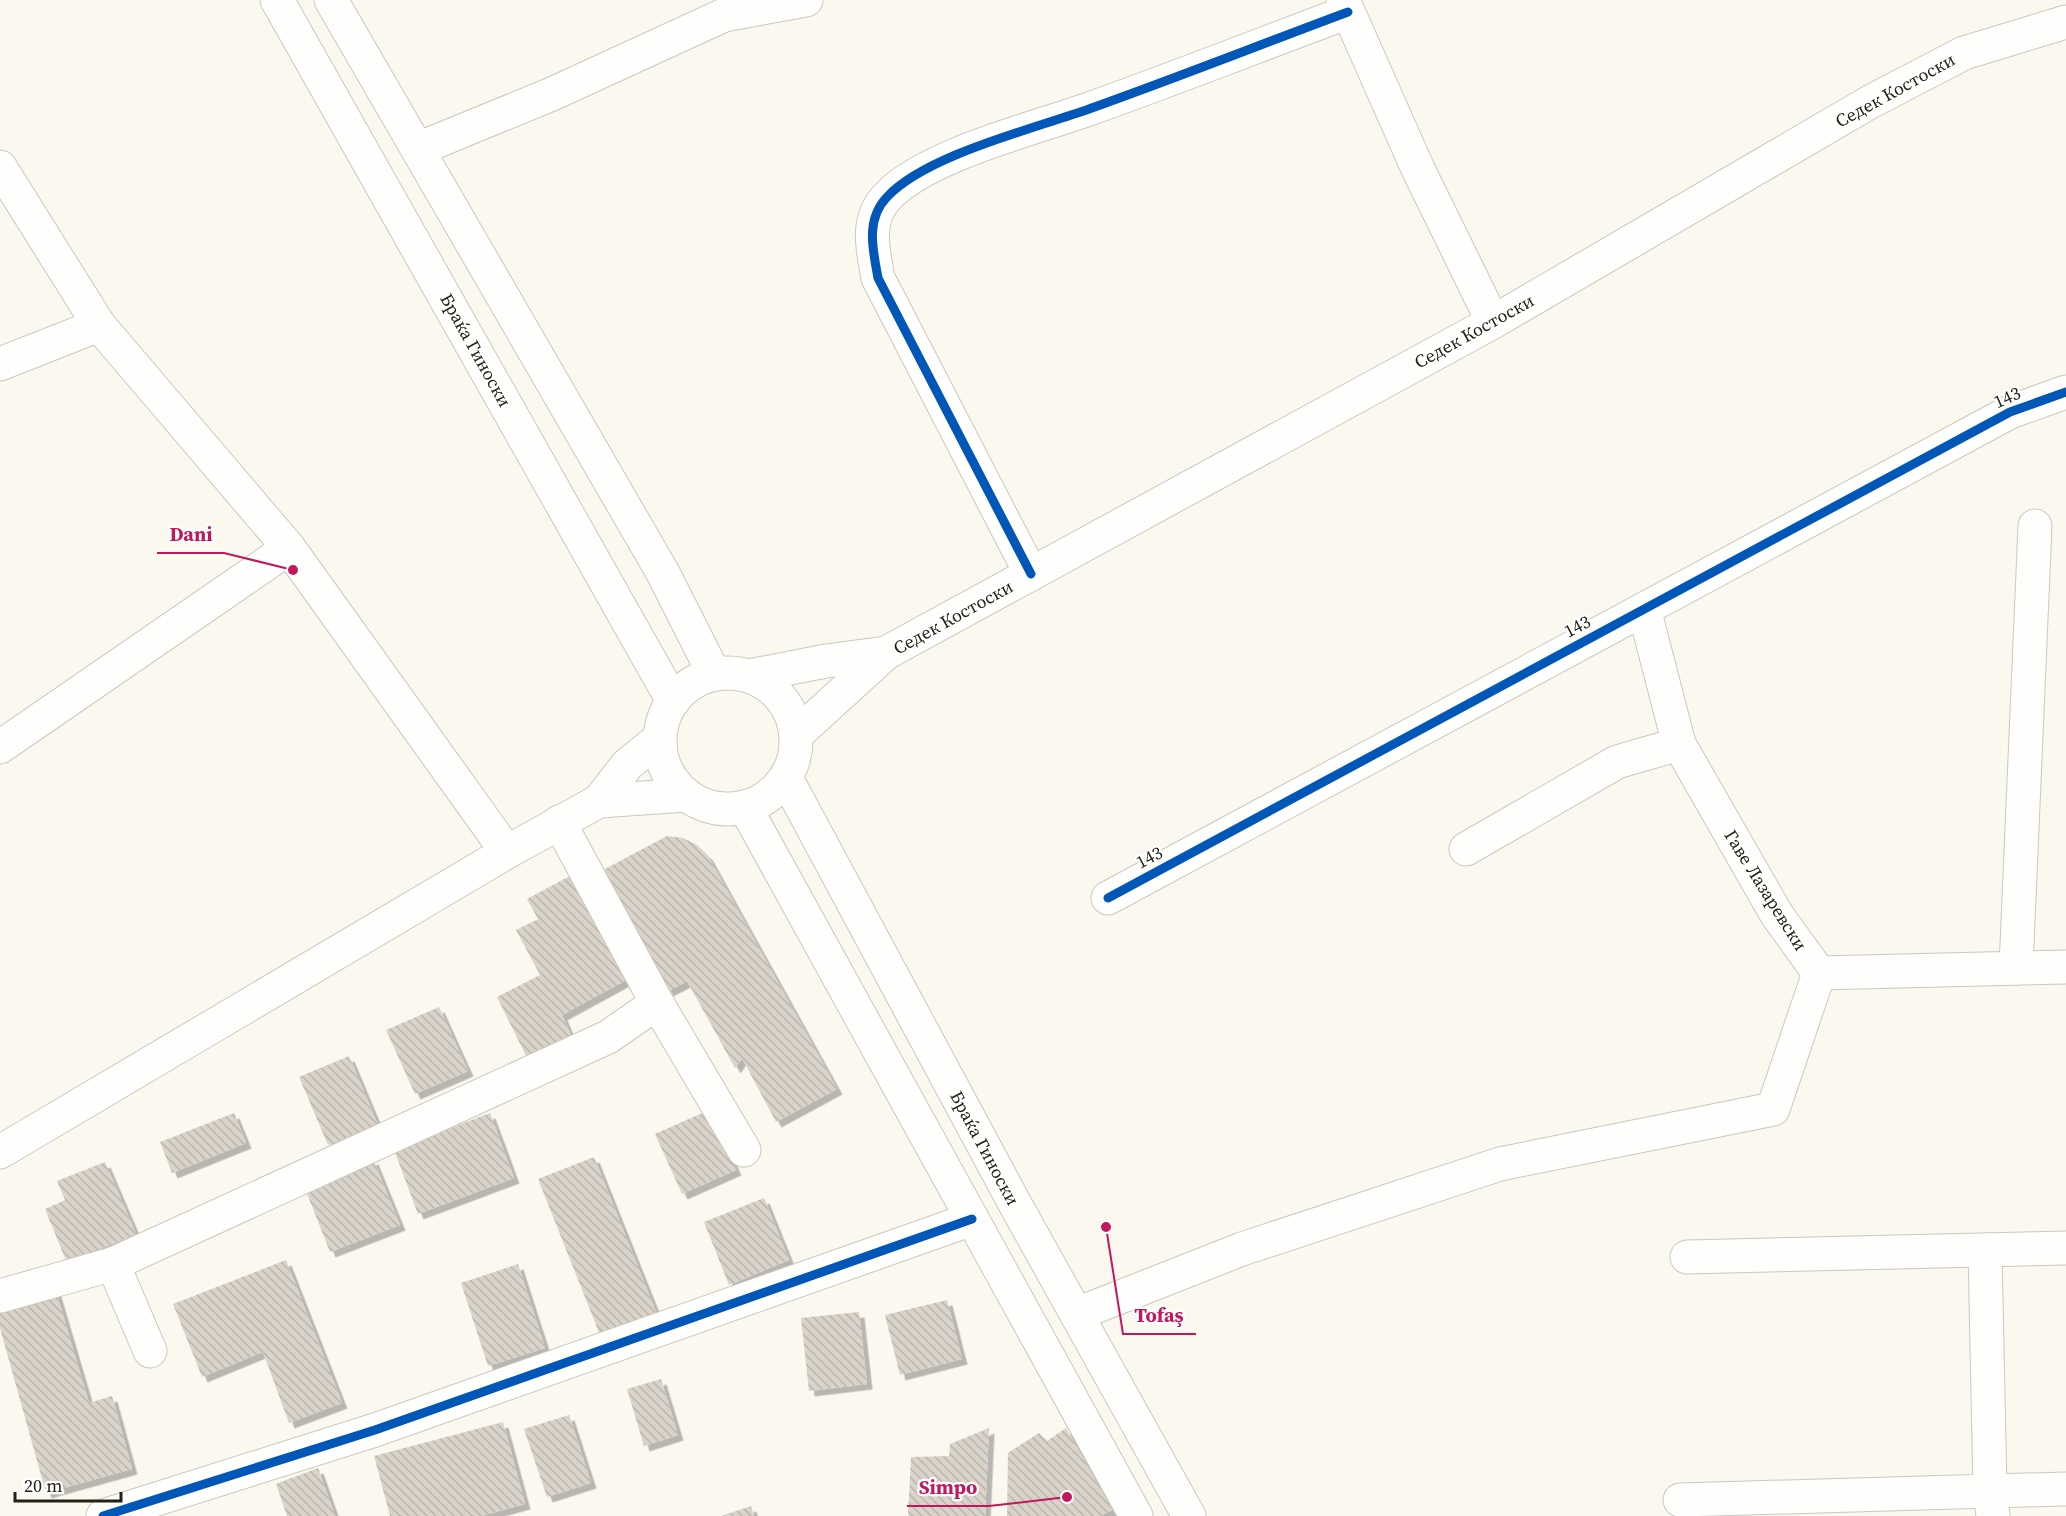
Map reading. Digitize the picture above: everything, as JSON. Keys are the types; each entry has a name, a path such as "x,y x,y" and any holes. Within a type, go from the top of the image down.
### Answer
{"street":[{"name":"Браќа Гиноски","path":"278,0 673,701"},
{"path":"331,0 663,573 714,674"},
{"path":"418,149 552,94 721,7 806,0"},
{"path":"1031,574 878,278 871,239 874,216 886,198 912,176 958,155 1091,108 1346,6 1418,169 1493,322"},
{"name":"Седек Костоски","path":"886,653 1493,322 1870,102 1964,52 2066,22"},
{"path":"0,167 99,325 289,548 507,852"},
{"path":"0,364 99,325"},
{"name":"143","path":"1108,898 2010,412 2066,392"},
{"path":"2016,968 2035,526"},
{"path":"0,747 289,548"},
{"name":"Гаве Лазаревски","path":"1644,609 1679,744 1777,915 1819,973"},
{"path":"749,676 826,661 886,653"},
{"path":"796,735 886,653"},
{"path":"732,673 749,676 767,685 782,699 792,716 796,735 795,757 786,778 761,801 745,807 724,809 704,804 686,795 672,779 663,759 660,738 664,719 673,701 684,688 714,674 732,673"},
{"path":"599,801 627,765 660,738"},
{"path":"1466,849 1617,762 1679,744"},
{"name":"Браќа Гиноски","path":"786,778 1188,1516"},
{"path":"0,1152 507,852 599,801 686,795"},
{"path":"745,807 1136,1516"},
{"path":"559,822 657,1004 744,1150"},
{"path":"1077,1314 1242,1249 1500,1164 1773,1109 1819,973 2066,967"},
{"path":"0,1296 113,1264 608,1037 657,1004"},
{"path":"103,1516 375,1430 972,1219"},
{"path":"1687,1257 2066,1248"},
{"path":"1985,1250 1991,1503"},
{"path":"113,1264 150,1351"},
{"path":"1680,1500 1991,1503 2066,1489"}],"building":[{"path":"667,836 683,838 697,845 708,856 837,1089 776,1122 742,1058 735,1068 687,981 668,991 603,870"},
{"path":"570,876 626,980 562,1015 572,1038 528,1060 497,997 540,975 516,930 538,919 527,899"},
{"path":"439,1007 468,1071 415,1094 386,1030"},
{"path":"349,1056 378,1125 328,1145 299,1077"},
{"path":"709,1110 736,1170 682,1194 655,1134"},
{"path":"234,1113 246,1143 172,1173 160,1142"},
{"path":"490,1113 514,1178 418,1214 394,1150"},
{"path":"594,1157 656,1312 600,1335 538,1179"},
{"path":"373,1159 400,1225 330,1252 304,1186"},
{"path":"105,1162 136,1234 67,1263 45,1209 65,1200 57,1181"},
{"path":"764,1198 789,1260 729,1285 704,1222"},
{"path":"286,1260 342,1403 289,1423 263,1352 202,1377 173,1304"},
{"path":"518,1264 545,1348 488,1366 461,1283"},
{"path":"55,1288 89,1403 112,1396 132,1469 46,1493 0,1328 0,1304"},
{"path":"947,1300 962,1359 900,1375 885,1315"},
{"path":"859,1312 867,1384 809,1391 801,1318"},
{"path":"661,1379 678,1435 644,1446 627,1389"},
{"path":"569,1415 591,1483 547,1497 524,1429"},
{"path":"503,1422 525,1504 481,1516 390,1516 374,1456"},
{"path":"989,1428 985,1516 908,1516 911,1457 949,1456 950,1444"},
{"path":"1066,1428 1112,1510 1100,1516 1007,1516 1008,1453 1039,1433 1047,1441"},
{"path":"318,1468 335,1516 287,1516 276,1484"},
{"path":"751,1506 754,1516 721,1516"}],"cycle path":[{"path":"1031,574 878,278 872,236 873,225 880,206 905,182 927,168 953,156 1122,97 1348,12"},
{"path":"1108,898 2010,412 2066,392"},
{"path":"103,1516 375,1430 972,1219"}],"place":[{"name":"Dani","path":"293,570"},
{"name":"Tofaş","path":"1106,1227"},
{"name":"Simpo","path":"1067,1497"}]}
